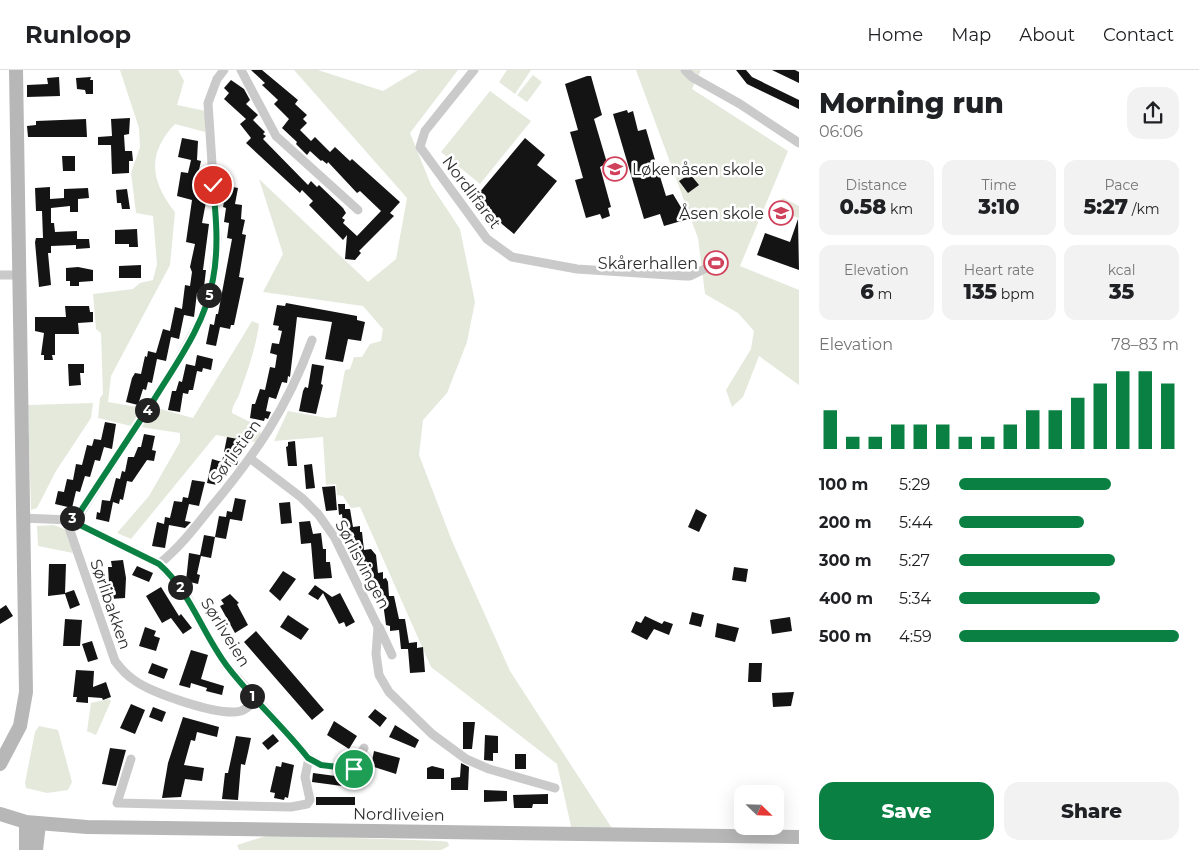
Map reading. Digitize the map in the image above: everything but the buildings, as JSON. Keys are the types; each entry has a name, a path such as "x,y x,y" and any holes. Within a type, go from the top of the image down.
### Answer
{"main road":[{"path":"1,762 20,726 26,692 16,70"},
{"name":"Nordliveien","path":"0,814 33,823 87,827 799,838"},
{"path":"26,850 33,823"},
{"path":"33,823 36,850"}],"street":[{"path":"68,519 80,512 174,368 201,319 213,280 217,239 208,103 217,79 224,70"},
{"path":"241,70 276,136 358,210"},
{"name":"Nordlifaret","path":"474,70 428,127 420,146 446,180 470,217 493,245 512,257 577,269 690,276 713,265"},
{"path":"685,70 692,78 740,104 799,142"},
{"path":"0,275 18,275"},
{"name":"Sørlistien","path":"159,564 183,542 250,460 288,396 312,340"},
{"name":"Sørlisvingen","path":"250,460 296,493 318,514 335,538 392,655"},
{"name":"Sørliveien","path":"22,518 68,519 159,564 184,591 226,665 308,758 321,765 354,769 364,748"},
{"name":"Sørlibakken","path":"68,519 115,661 123,672 154,691 185,702 227,712 239,712 248,708 256,700"},
{"name":"Sørlisvingen","path":"378,627 376,654 379,675 389,692 432,734 474,762 489,769 555,788"},
{"path":"130,759 117,804 291,807 307,804 310,800 305,777 308,758"}],"shaded area":[{"path":"120,70 178,70 184,81 177,105 206,111 205,132 175,124 159,146 156,157 157,179 167,201 175,212 170,265 111,376 108,402 143,408 131,426 98,418 100,398 103,394 101,333 96,329 93,294 133,289 140,283 153,280 157,264 153,216 136,213 131,173 140,147 139,128"},
{"path":"294,70 318,70 383,91 418,70 458,70 410,133 431,185 460,229 475,302 467,342 447,393 423,420 419,455 452,541 510,671 617,836 573,835 557,764 431,667 360,507 351,508 343,496 337,495 336,484 326,485 323,437 274,441 288,411 327,418 336,417 345,370 350,369 354,357 362,357 370,344 381,341 383,329 363,306 263,292 283,254 259,179 368,282 396,259 407,198"},
{"path":"507,70 531,70 515,94 499,82"},
{"path":"636,70 701,70 692,89 788,151 740,266 799,290 799,385 759,356 743,397 732,407 726,390 751,349 754,331 738,313 705,294 698,238"},
{"path":"533,75 542,82 527,102 517,95"},
{"path":"490,91 531,121 480,184 441,152"},
{"path":"783,198 799,206 799,218 793,216 791,212 785,217 775,208 776,203"},
{"path":"252,321 259,324 256,341 249,367 232,413 250,422 261,433 256,442 216,435 131,539 117,533 149,496 180,442 180,433 140,427 153,407 193,418"},
{"path":"93,403 91,418 56,471 37,508 31,510 28,405"},
{"path":"54,525 66,530 73,553 38,546 37,526"},
{"path":"109,699 111,701 96,735 87,731 91,703"},
{"path":"39,726 58,730 72,782 68,790 47,793 26,788 25,783 35,732"},
{"path":"269,835 441,841 448,842 449,846 441,850 239,850 237,845"}],"place":[{"name":"Løkenåsen skole","path":"615,169"},
{"name":"Åsen skole","path":"781,213"},
{"name":"Skårerhallen","path":"716,263"}],"route":[{"path":"213,185 217,239 216,259 213,280 201,319 174,368 80,512 70,520 159,564 184,591 194,613 226,665 308,758 321,765 354,769"}]}
